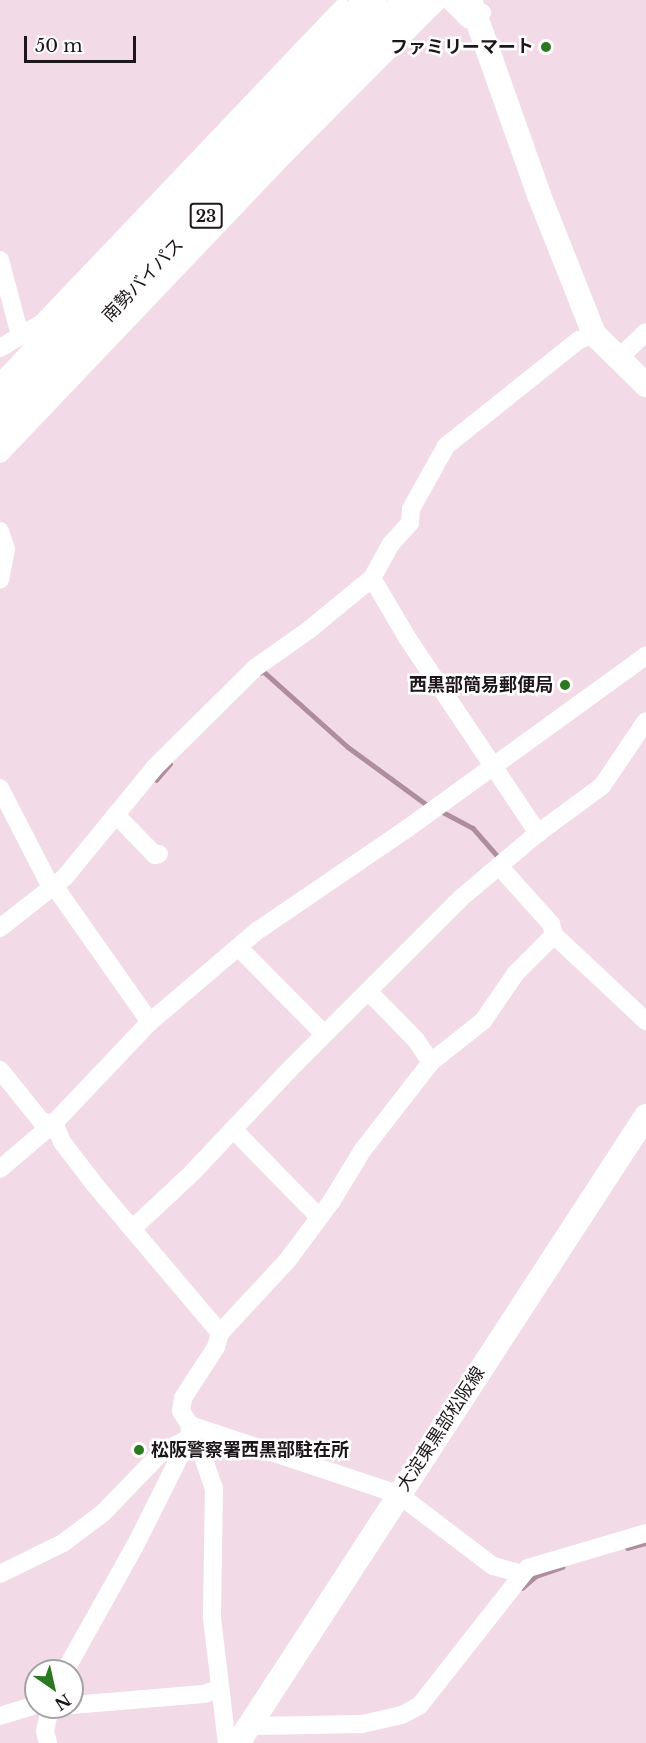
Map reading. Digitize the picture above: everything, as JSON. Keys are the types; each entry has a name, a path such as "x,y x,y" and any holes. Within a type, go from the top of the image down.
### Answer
{"highway":[{"name":"南勢バイパス","path":"0,393 371,0"},
{"name":"南勢バイパス","path":"0,429 410,0"}],"main road":[{"path":"476,7 594,334 646,385"},
{"name":"大淀東黒部松阪線","path":"245,1734 394,1499 646,1116"}],"street":[{"path":"0,348 42,323 350,0"},
{"path":"0,454 275,165 439,0"},
{"path":"449,0 463,16 476,7"},
{"path":"0,260 20,335"},
{"path":"619,358 646,332"},
{"path":"0,928 56,890 119,818 155,767 255,668 310,629 372,578 390,545 410,523 411,509 446,446 579,340 594,334"},
{"path":"0,531 6,549 0,579"},
{"path":"372,578 491,766 538,833"},
{"path":"0,1169 54,1123 150,1022 283,911 431,811 646,656"},
{"path":"132,1229 233,1129 324,1034 502,864 538,833 602,786 646,721"},
{"path":"0,788 56,890 150,1022"},
{"path":"119,818 155,855 159,854"},
{"path":"502,864 551,924 554,934 646,1021"},
{"path":"227,1743 218,1689 212,1618 214,1488 202,1454 189,1432 181,1411 183,1398 216,1347 220,1333 287,1261 362,1151 431,1062 483,1021 516,973 554,934"},
{"path":"238,947 324,1034"},
{"path":"369,992 416,1040 431,1062"},
{"path":"0,1070 42,1122 54,1123"},
{"path":"54,1123 62,1142 220,1333"},
{"path":"233,1129 319,1217"},
{"path":"189,1432 394,1499 493,1566 522,1574"},
{"path":"0,1574 63,1543 103,1513 161,1453 189,1432"},
{"path":"72,1659 135,1546 189,1432"},
{"path":"245,1734 370,1723 402,1715 420,1705 528,1568 590,1546 646,1533"},
{"path":"84,1704 204,1694 218,1689"},
{"path":"0,1716 24,1709"},
{"path":"48,1719 45,1731 48,1743"}],"waterway":[{"path":"260,673 263,671 348,747 430,807"},
{"path":"156,780 170,764"},
{"path":"441,811 473,828 501,860"},
{"path":"627,1548 646,1543"},
{"path":"522,1588 536,1576 562,1567"}],"place":[{"name":"ファミリーマート","path":"546,47"},
{"name":"西黒部簡易郵便局","path":"565,685"},
{"name":"松阪警察署西黒部駐在所","path":"139,1450"}]}
